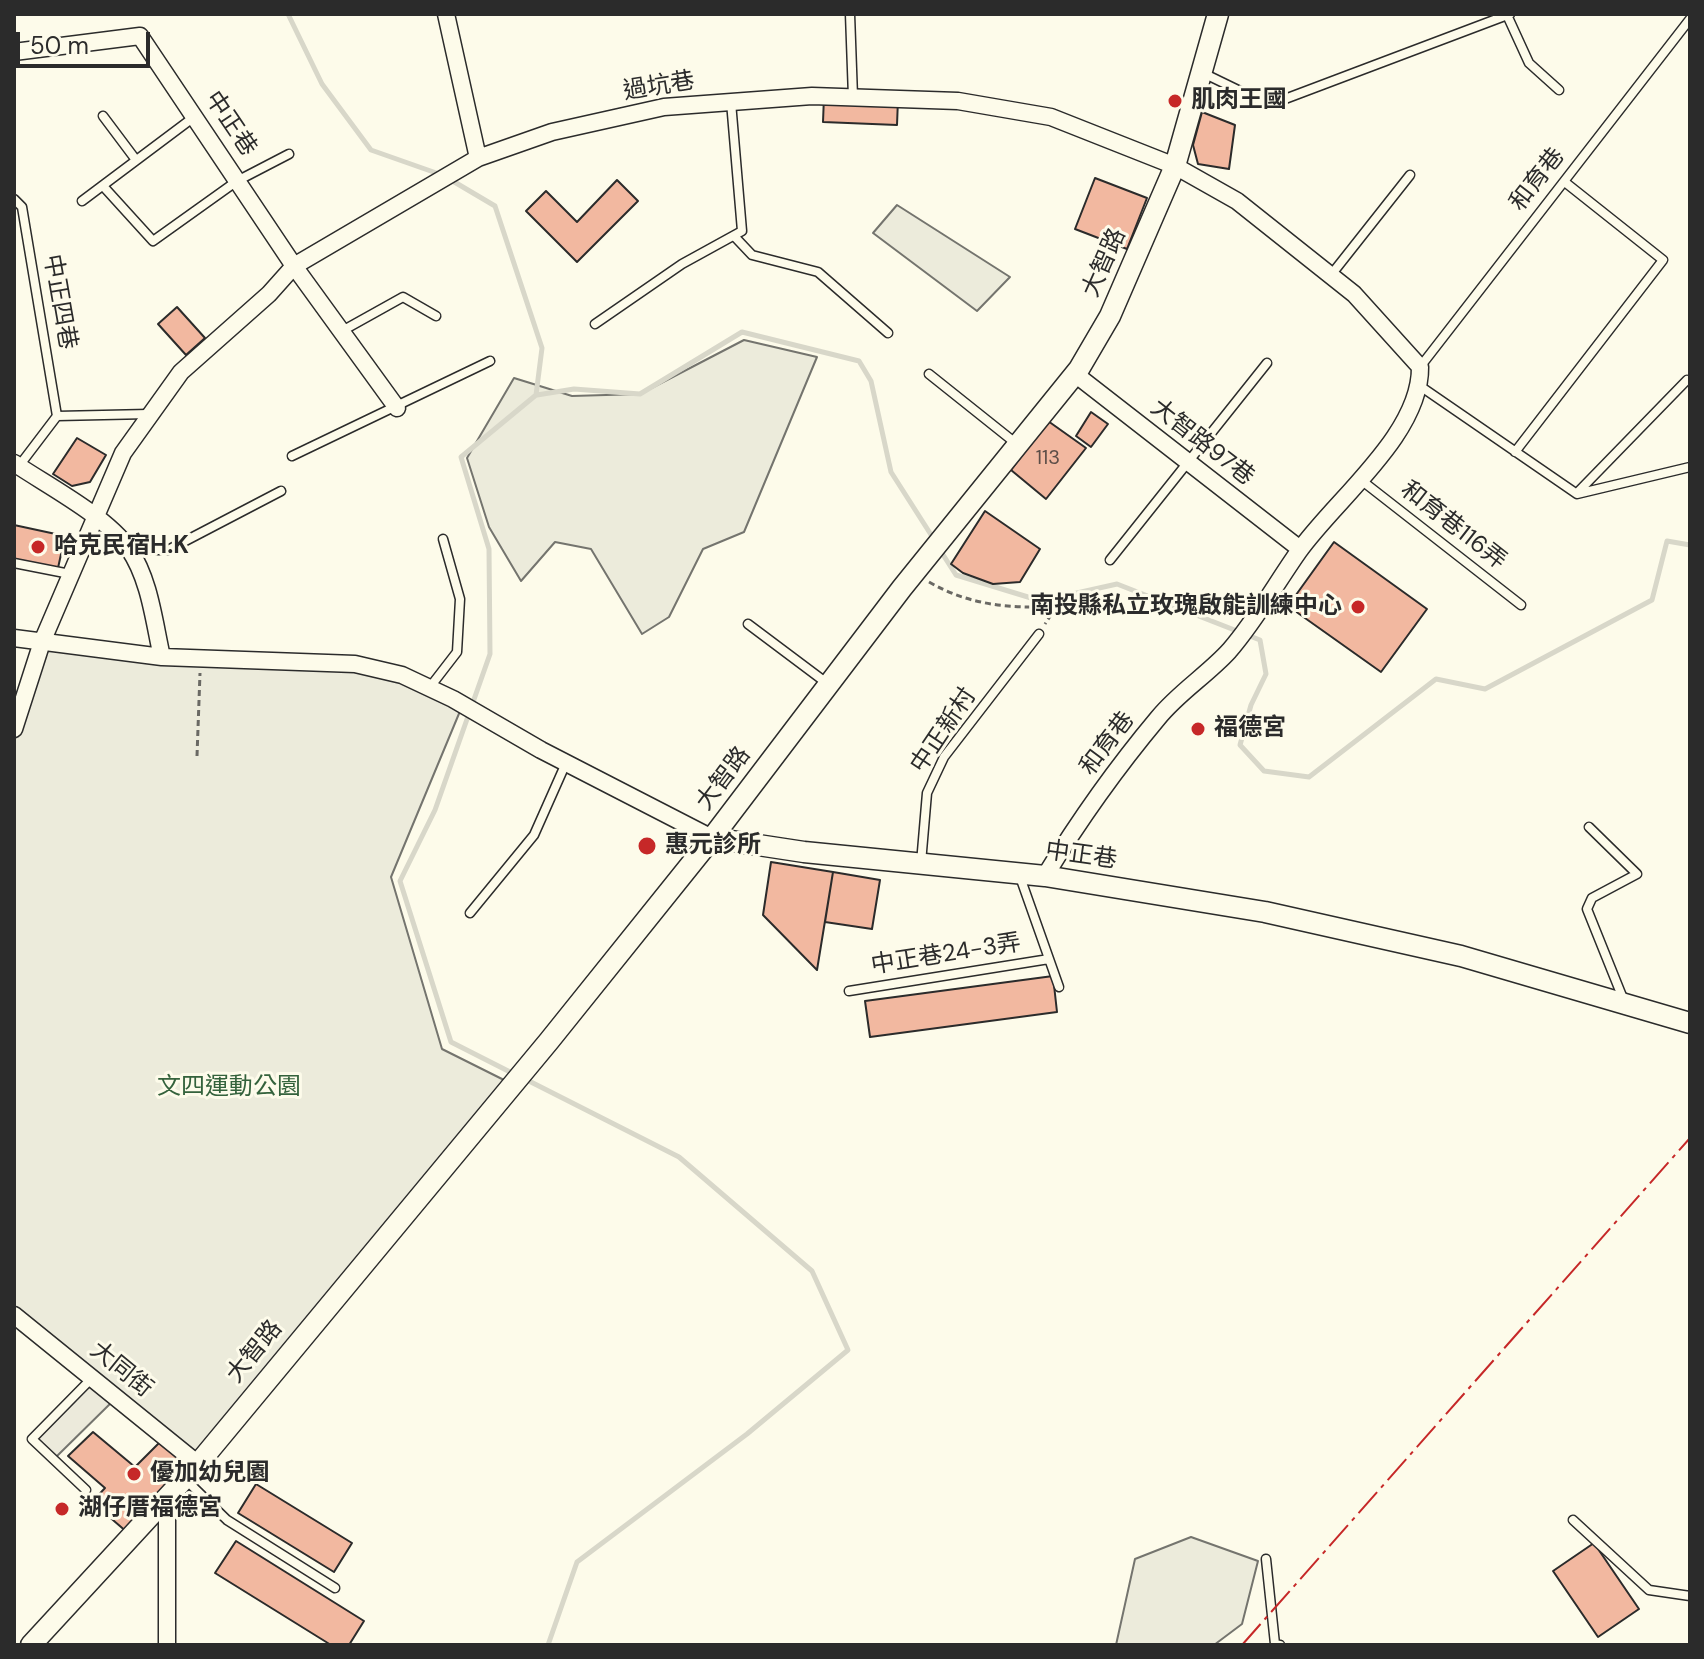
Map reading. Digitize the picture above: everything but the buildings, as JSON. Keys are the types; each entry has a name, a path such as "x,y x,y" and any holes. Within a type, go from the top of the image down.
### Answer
{"street":[{"path":"446,14 478,158"},
{"name":"大智路","path":"31,1645 167,1500 527,1067 712,838 928,556 1075,374 1110,316 1175,166 1218,14"},
{"name":"中正巷","path":"14,52 140,36 294,266 397,408"},
{"name":"過坑巷","path":"294,266 381,212 478,158 552,132 664,107 731,101 853,97 958,101 1051,117 1175,166"},
{"path":"1175,166 1237,201 1331,275 1354,294 1420,367 1420,386 1404,421 1360,479 1300,549"},
{"path":"14,729 42,642 123,453 181,372 269,294 294,266"},
{"name":"大智路97巷","path":"1075,374 1300,549"},
{"path":"17,465 94,518 129,550 147,591 162,657"},
{"name":"和育巷","path":"1045,876 1067,840 1159,716 1227,653 1251,624 1300,549"},
{"path":"14,638 162,657 355,664 402,675 430,688"},
{"name":"中正巷","path":"430,688 712,838 1045,876 1265,912 1461,956 1690,1023"},
{"name":"大同街","path":"14,1315 92,1378 191,1472"},
{"path":"167,1500 167,1645"}],"lane":[{"path":"850,14 853,97"},
{"path":"1201,72 1269,105 1508,15 1529,63 1559,90"},
{"name":"和育巷","path":"1420,367 1566,183 1690,19"},
{"path":"595,324 682,264 742,231 731,101"},
{"path":"103,116 136,160"},
{"path":"82,201 194,117"},
{"path":"103,186 153,241 237,181 289,154"},
{"path":"1331,275 1410,175"},
{"path":"1515,452 1663,260 1566,183"},
{"name":"中正四巷","path":"14,199 22,207 57,416"},
{"path":"734,236 752,255 818,272 888,333"},
{"path":"342,331 403,297 436,316"},
{"path":"292,456 490,361"},
{"path":"1110,560 1267,363"},
{"path":"929,374 1018,446"},
{"path":"1577,494 1687,380"},
{"path":"1420,386 1577,494 1690,467"},
{"path":"17,465 57,416 151,414"},
{"name":"和育巷116弄","path":"1360,479 1521,605"},
{"path":"129,550 168,550 281,491"},
{"path":"430,688 457,652 460,599 443,539"},
{"path":"14,563 70,574"},
{"path":"748,624 829,684"},
{"name":"中正新村","path":"921,864 927,793 944,757 1039,634"},
{"path":"470,913 534,835 566,762"},
{"path":"1589,827 1637,874 1592,898 1587,909 1626,1005"},
{"name":"中正巷24-3弄","path":"1019,874 1059,987"},
{"name":"中正巷24-3弄","path":"849,991 1049,959"},
{"path":"86,1490 32,1439 92,1378"},
{"path":"191,1472 227,1520 335,1588"},
{"path":"1573,1520 1649,1590 1690,1596"},
{"path":"1266,1559 1275,1644 1280,1645"}],"path":[{"path":"914,574 957,598 1003,608 1056,607 1039,634"},
{"path":"197,756 201,657"}],"green space":[{"path":"897,205 1010,277 977,311 873,233"},
{"path":"744,340 817,357 744,532 703,549 669,617 642,634 591,549 555,542 521,581 489,527 467,458 514,378 572,396 640,394"},
{"name":"文四運動公園","path":"45,647 355,664 463,704 391,877 442,1049 512,1084 198,1464 14,1310 14,742"},
{"path":"1191,1537 1258,1561 1242,1624 1214,1645 1116,1645 1135,1559"}],"shaded area":[{"path":"92,1378 117,1397 54,1459 32,1439"}],"waterway":[{"path":"288,14 322,84 371,150 442,175"},
{"path":"451,180 495,206 542,348 536,395 461,457 489,549 490,654 435,810 400,881 451,1042 516,1075"},
{"path":"537,395 574,389 640,394 742,332 859,361 871,381 891,472 935,541"},
{"path":"940,550 956,575 1041,601 1117,584 1260,640 1266,674 1251,705 1240,745 1264,771 1309,777 1436,679 1485,689 1652,600 1667,541 1690,545"},
{"path":"525,1079 679,1157 812,1271 848,1350 747,1434 577,1562 548,1645"}],"power":[{"path":"1242,1645 1690,1138"}],"place":[{"name":"肌肉王國","path":"1175,101"},
{"name":"哈克民宿H.K","path":"38,547"},
{"name":"南投縣私立玫瑰啟能訓練中心","path":"1358,607"},
{"name":"福德宮","path":"1198,729"},
{"name":"惠元診所","path":"647,846"},
{"name":"優加幼兒園","path":"134,1474"},
{"name":"湖仔厝福德宮","path":"62,1509"}]}
